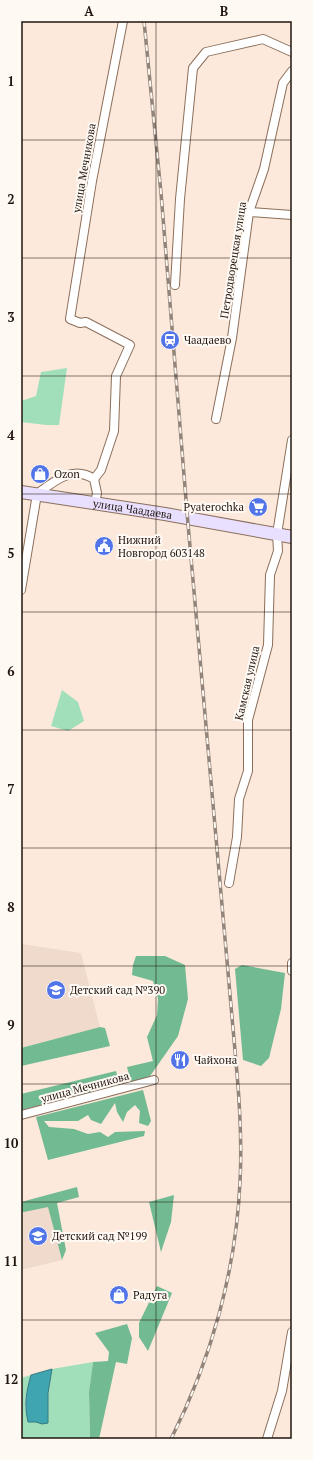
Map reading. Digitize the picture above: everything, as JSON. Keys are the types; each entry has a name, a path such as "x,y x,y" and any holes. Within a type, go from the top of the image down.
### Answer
{"street":[{"name":"улица Мечникова","path":"94,479 101,470 114,431 116,376 130,345 86,322 80,323 70,319 92,180 123,21"},
{"path":"175,285 180,199 193,68 206,52 263,39 292,52"},
{"name":"Петродворецкая улица","path":"216,419 232,338 250,212 264,169 283,84 292,70"},
{"path":"250,212 292,214"},
{"name":"Камская улица","path":"229,883 237,837 239,799 248,771 248,720 268,645 270,575 278,551 277,534 292,440"},
{"path":"21,590 37,494 58,478 68,474 82,473 94,479 97,493 95,504"},
{"name":"улица Чаадаева","path":"21,492 165,514 292,537"},
{"name":"улица Мечникова","path":"21,1115 154,1080"},
{"path":"267,1439 282,1391 292,1332"}],"shaded area":[{"name":"Детский сад №390","path":"21,944 81,953 100,1027 21,1048"},
{"name":"Детский сад №199","path":"48,1206 62,1260 21,1270 21,1211 24,1212"}],"green space":[{"path":"67,368 59,425 21,422 21,401 36,396 41,372"},
{"path":"62,690 78,702 84,721 68,731 51,726"},
{"path":"136,956 165,956 185,965 188,999 178,1036 148,1079 131,1083 127,1067 153,1061 147,1037 157,1015 158,999 153,981 132,975"},
{"path":"242,965 285,973 281,1009 269,1058 261,1066 243,1060 235,969"},
{"path":"100,1027 105,1028 110,1046 21,1066 21,1048"},
{"path":"116,1071 120,1086 21,1110 21,1094"},
{"path":"143,1090 151,1121 148,1126 139,1123 140,1111 135,1105 127,1112 123,1122 117,1112 115,1103 101,1124 91,1120 88,1115 78,1121 44,1121 49,1127 74,1129 88,1134 100,1132 108,1137 115,1132 145,1131 144,1136 48,1160 36,1117"},
{"path":"77,1187 79,1197 57,1203 66,1250 62,1260 48,1207 24,1212 21,1211 21,1202"},
{"path":"174,1195 171,1222 161,1252 149,1202"},
{"path":"157,1286 172,1293 148,1351 139,1337 139,1323"},
{"path":"127,1324 132,1338 127,1364 116,1362 99,1439 90,1439 89,1392 93,1362 108,1361 109,1352 95,1333"},
{"path":"93,1362 89,1392 90,1439 21,1439 21,1378 31,1375 26,1394 25,1408 36,1422 48,1423 48,1393 52,1369"}],"water":[{"path":"52,1369 48,1393 48,1423 42,1424 28,1422 26,1398 31,1375"}],"railway":[{"path":"144,21 161,193 188,524 237,1073 241,1141 238,1215 227,1282 219,1314 198,1378 171,1439"}],"place":[{"name":"Чаадаево","path":"170,340"},
{"name":"Ozon","path":"40,474"},
{"name":"Pyaterochka","path":"258,507"},
{"name":"Нижний Новгород 603148","path":"104,546"},
{"name":"Детский сад №390","path":"56,990"},
{"name":"Чайхона","path":"180,1060"},
{"name":"Детский сад №199","path":"38,1236"},
{"name":"Радуга","path":"119,1295"}]}
